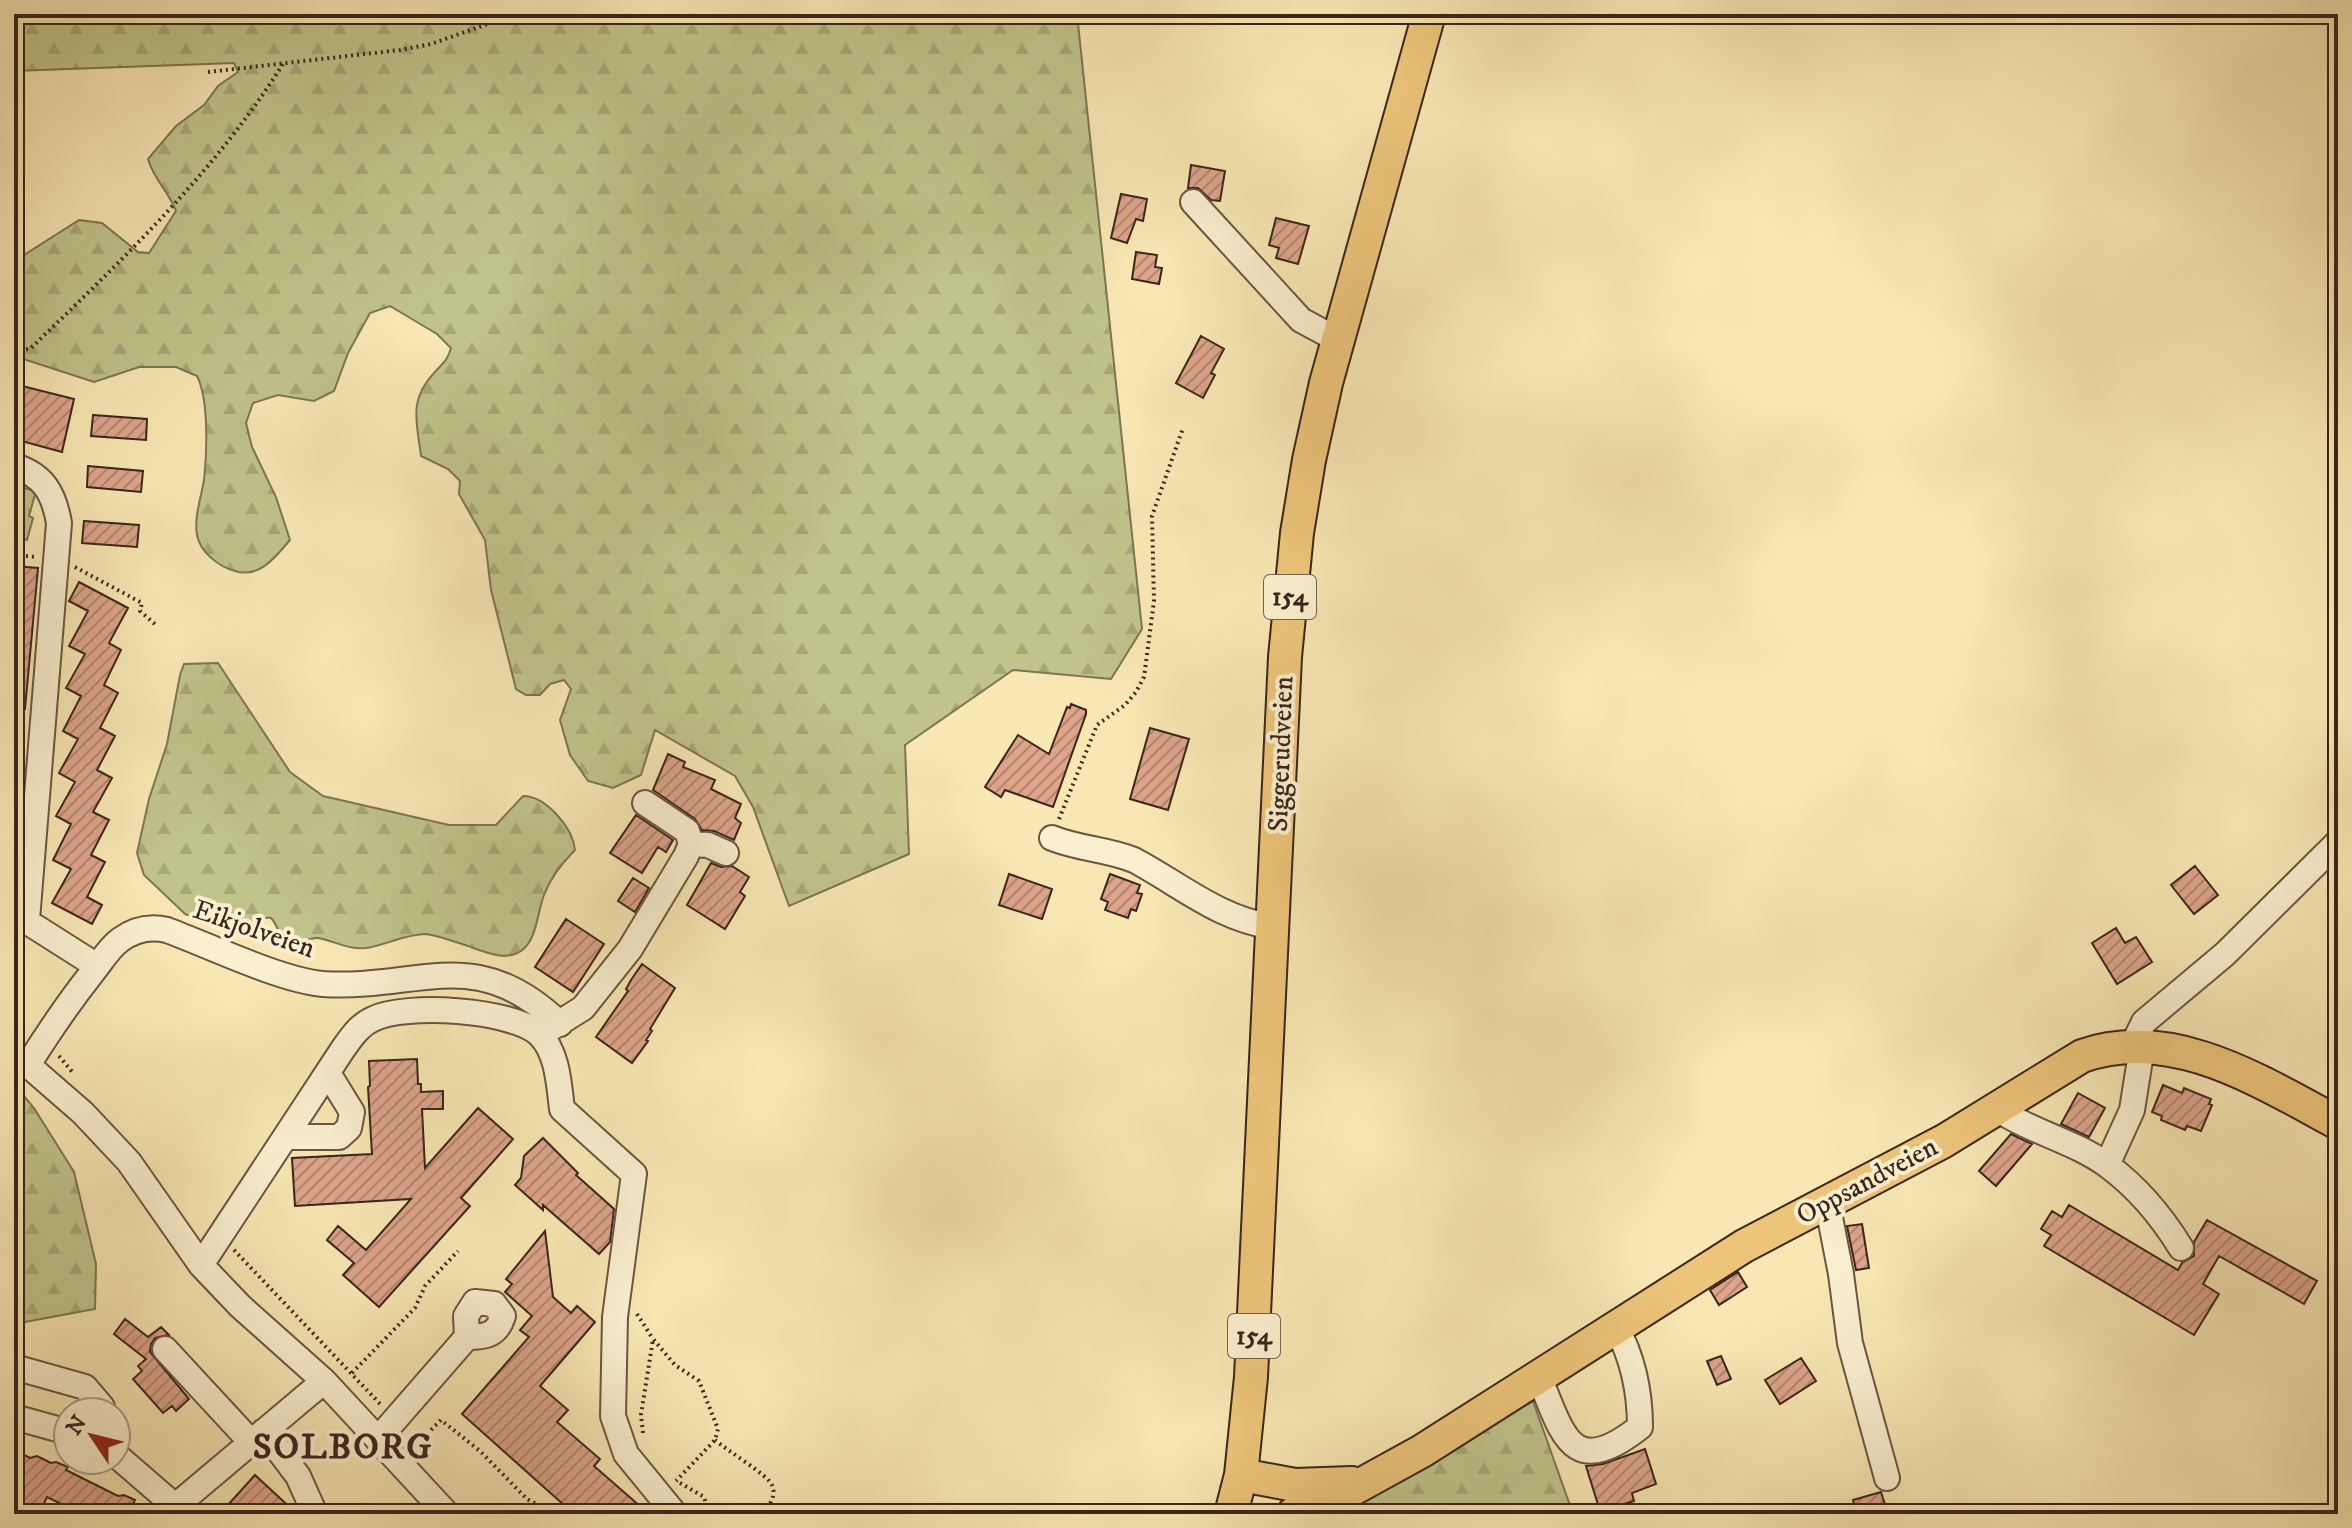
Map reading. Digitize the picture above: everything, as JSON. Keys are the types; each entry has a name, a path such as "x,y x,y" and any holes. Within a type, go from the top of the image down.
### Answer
{"main road":[{"name":"Siggerudveien","path":"1240,1513 1253,1347 1285,657 1292,570 1309,460 1338,340 1429,14"},
{"name":"Oppsandveien","path":"1293,1514 1323,1504 1422,1451 1744,1246 1904,1163 2070,1062 2097,1051 2137,1046 2179,1052 2223,1065 2338,1123"},
{"name":"Oppsandveien","path":"1241,1475 1295,1485 1359,1483"}],"street":[{"path":"1193,202 1301,320 1338,340"},
{"path":"14,466 40,479 50,491 59,523 20,917 97,966"},
{"path":"201,1265 328,1073 369,1020 391,1013 488,1014 550,1029 583,1008 630,949 674,879 691,844 682,827 645,803"},
{"path":"1052,838 1084,849 1122,855 1225,915 1274,927"},
{"path":"2107,1165 2132,1110 2137,1046 2144,1022 2225,954 2338,842"},
{"path":"691,844 708,845 726,853"},
{"name":"Eikjolveien","path":"447,1514 324,1381 240,1306 201,1265 129,1162 83,1113 21,1059 120,940 135,931 158,928 311,982 353,983 435,975 488,979 546,1010 550,1029"},
{"path":"550,1029 551,1052 562,1109 634,1174 615,1317 613,1416 626,1454 675,1514"},
{"path":"286,1137 339,1137 349,1128 352,1112 328,1073"},
{"path":"1997,1109 2107,1165 2161,1216 2181,1248"},
{"path":"1827,1202 1850,1343 1887,1478"},
{"path":"1539,1377 1562,1433 1570,1443 1582,1450 1596,1449 1628,1437 1640,1427 1640,1401 1629,1350 1616,1327"},
{"path":"379,1438 467,1337"},
{"path":"165,1349 298,1476 315,1514"},
{"path":"14,1367 85,1387 93,1396"},
{"path":"132,1468 183,1508 258,1437 324,1381"},
{"path":"14,1417 52,1428"}],"path":[{"path":"208,72 362,56 431,44 516,14"},
{"path":"14,350 30,349 148,234 246,118 283,64"},
{"path":"1052,838 1095,729 1125,705 1144,677 1154,589 1152,516 1183,428"},
{"path":"56,558 142,603 140,611 156,625"},
{"path":"223,1234 240,1258 352,1373 415,1308 425,1286 458,1251"},
{"path":"645,1447 641,1415 653,1339 675,1365 699,1381 718,1429 715,1440 676,1481"},
{"path":"409,1438 428,1433 441,1420 480,1451 527,1499 548,1514"},
{"path":"715,1440 773,1485 773,1497 762,1514"},
{"path":"665,1474 704,1497 709,1514"}],"green space":[{"path":"14,14 1077,14 1142,629 1111,679 1013,670 905,745 909,854 789,906 753,807 735,776 655,730 641,775 613,788 588,781 570,755 560,720 571,689 564,680 550,684 540,695 526,695 516,689 491,590 485,540 459,494 460,481 448,469 421,456 416,422 417,403 426,383 451,348 437,334 390,306 370,313 348,353 334,391 314,401 278,395 253,403 246,423 252,447 276,497 290,540 267,564 244,573 229,569 211,558 197,535 206,441 204,398 197,376 176,367 139,367 94,382 14,356 14,257 24,255 79,220 102,223 138,252 149,253 176,211 148,159 176,126 204,105 218,86 238,72 234,63 14,71"},
{"path":"16,486 36,491 27,540 14,534"},
{"path":"218,663 290,772 323,796 449,825 496,825 523,796 532,797 549,807 564,823 575,850 547,889 526,946 507,956 426,934 366,948 347,947 318,938 292,943 283,938 271,918 241,926 215,908 207,908 197,916 185,914 144,875 137,853 149,799 167,744 184,664"},
{"path":"14,1084 34,1108 74,1172 96,1264 95,1309 14,1324"},
{"path":"1533,1401 1573,1514 1334,1514"}],"building":[{"path":"1191,165 1225,171 1220,201 1211,200 1198,188 1188,188"},
{"path":"1121,194 1147,199 1143,221 1136,219 1127,243 1111,238"},
{"path":"1276,218 1309,226 1298,264 1276,258 1279,248 1269,245"},
{"path":"1136,252 1157,255 1155,267 1162,268 1159,284 1132,279"},
{"path":"1201,336 1224,349 1211,373 1215,375 1203,398 1176,383"},
{"path":"14,384 74,399 62,452 14,439"},
{"path":"93,415 147,419 146,440 91,436"},
{"path":"88,466 143,471 141,492 87,487"},
{"path":"84,521 139,525 137,547 82,543"},
{"path":"14,566 38,568 25,709 14,708"},
{"path":"79,582 128,608 109,643 121,650 104,685 118,693 100,728 115,736 97,770 112,778 93,812 109,820 91,855 105,862 87,897 102,905 92,924 52,903 71,869 53,860 71,824 56,816 75,782 59,773 78,739 63,731 81,696 66,688 85,654 69,646 88,611 69,601"},
{"path":"1071,704 1086,710 1086,714 1053,807 1005,790 1001,797 985,787 1018,735 1049,754 1067,707 1070,708"},
{"path":"1150,728 1189,739 1168,810 1130,799"},
{"path":"668,754 685,762 683,767 715,780 711,789 741,804 735,818 741,823 734,840 714,831 702,830 695,819 653,790"},
{"path":"636,815 673,840 666,852 658,847 642,873 610,853"},
{"path":"711,863 721,867 732,866 749,877 740,892 745,896 725,929 687,905"},
{"path":"2195,866 2218,895 2194,914 2171,885"},
{"path":"1009,874 1052,889 1042,919 999,905"},
{"path":"1110,874 1140,885 1137,893 1142,894 1136,911 1131,909 1128,918 1105,910 1108,902 1101,899"},
{"path":"633,878 649,888 635,912 618,901"},
{"path":"566,919 604,944 573,992 535,967"},
{"path":"2116,928 2125,943 2136,937 2152,962 2117,984 2092,943"},
{"path":"642,964 675,988 650,1029 648,1041 632,1063 596,1037 628,991 626,989"},
{"path":"417,1059 421,1092 443,1091 443,1109 422,1109 425,1168 478,1108 513,1139 461,1198 470,1206 379,1307 343,1275 354,1263 327,1240 338,1226 366,1250 411,1199 295,1206 292,1158 372,1154 369,1061"},
{"path":"2163,1085 2182,1093 2184,1088 2211,1099 2209,1104 2212,1105 2201,1131 2187,1126 2185,1130 2161,1120 2162,1116 2152,1112"},
{"path":"2078,1093 2105,1108 2089,1137 2061,1124"},
{"path":"2011,1134 2032,1144 1996,1186 1979,1171"},
{"path":"543,1138 578,1173 576,1175 614,1209 610,1242 599,1254 515,1185 521,1178 524,1156"},
{"path":"2069,1205 2178,1270 2182,1263 2194,1256 2194,1242 2207,1220 2317,1281 2304,1304 2219,1256 2203,1284 2219,1294 2194,1335 2044,1246 2051,1235 2041,1229 2052,1211 2062,1217"},
{"path":"1862,1224 1869,1268 1856,1270 1847,1226"},
{"path":"545,1231 553,1297 571,1313 577,1306 595,1322 540,1386 568,1410 557,1422 600,1459 594,1466 649,1514 574,1514 462,1414 529,1337 520,1330 532,1316 505,1292 512,1284 506,1279"},
{"path":"1738,1272 1747,1287 1719,1305 1710,1290"},
{"path":"125,1319 148,1337 161,1327 169,1335 155,1338 150,1352 189,1399 176,1411 172,1406 163,1413 133,1379 142,1371 138,1366 146,1359 114,1334"},
{"path":"1721,1356 1731,1379 1717,1385 1707,1361"},
{"path":"1801,1358 1816,1381 1780,1404 1765,1380"},
{"path":"1645,1449 1656,1484 1632,1493 1634,1501 1600,1511 1586,1466 1603,1464"},
{"path":"14,1450 30,1458 37,1456 52,1463 52,1476 78,1476 118,1496 135,1500 128,1514 82,1514 47,1497 39,1514 14,1514"},
{"path":"255,1475 297,1514 235,1514 227,1506"},
{"path":"1881,1492 1888,1514 1857,1514 1853,1500"}],"district":[{"name":"SOLBORG","path":"343,1447"}]}
